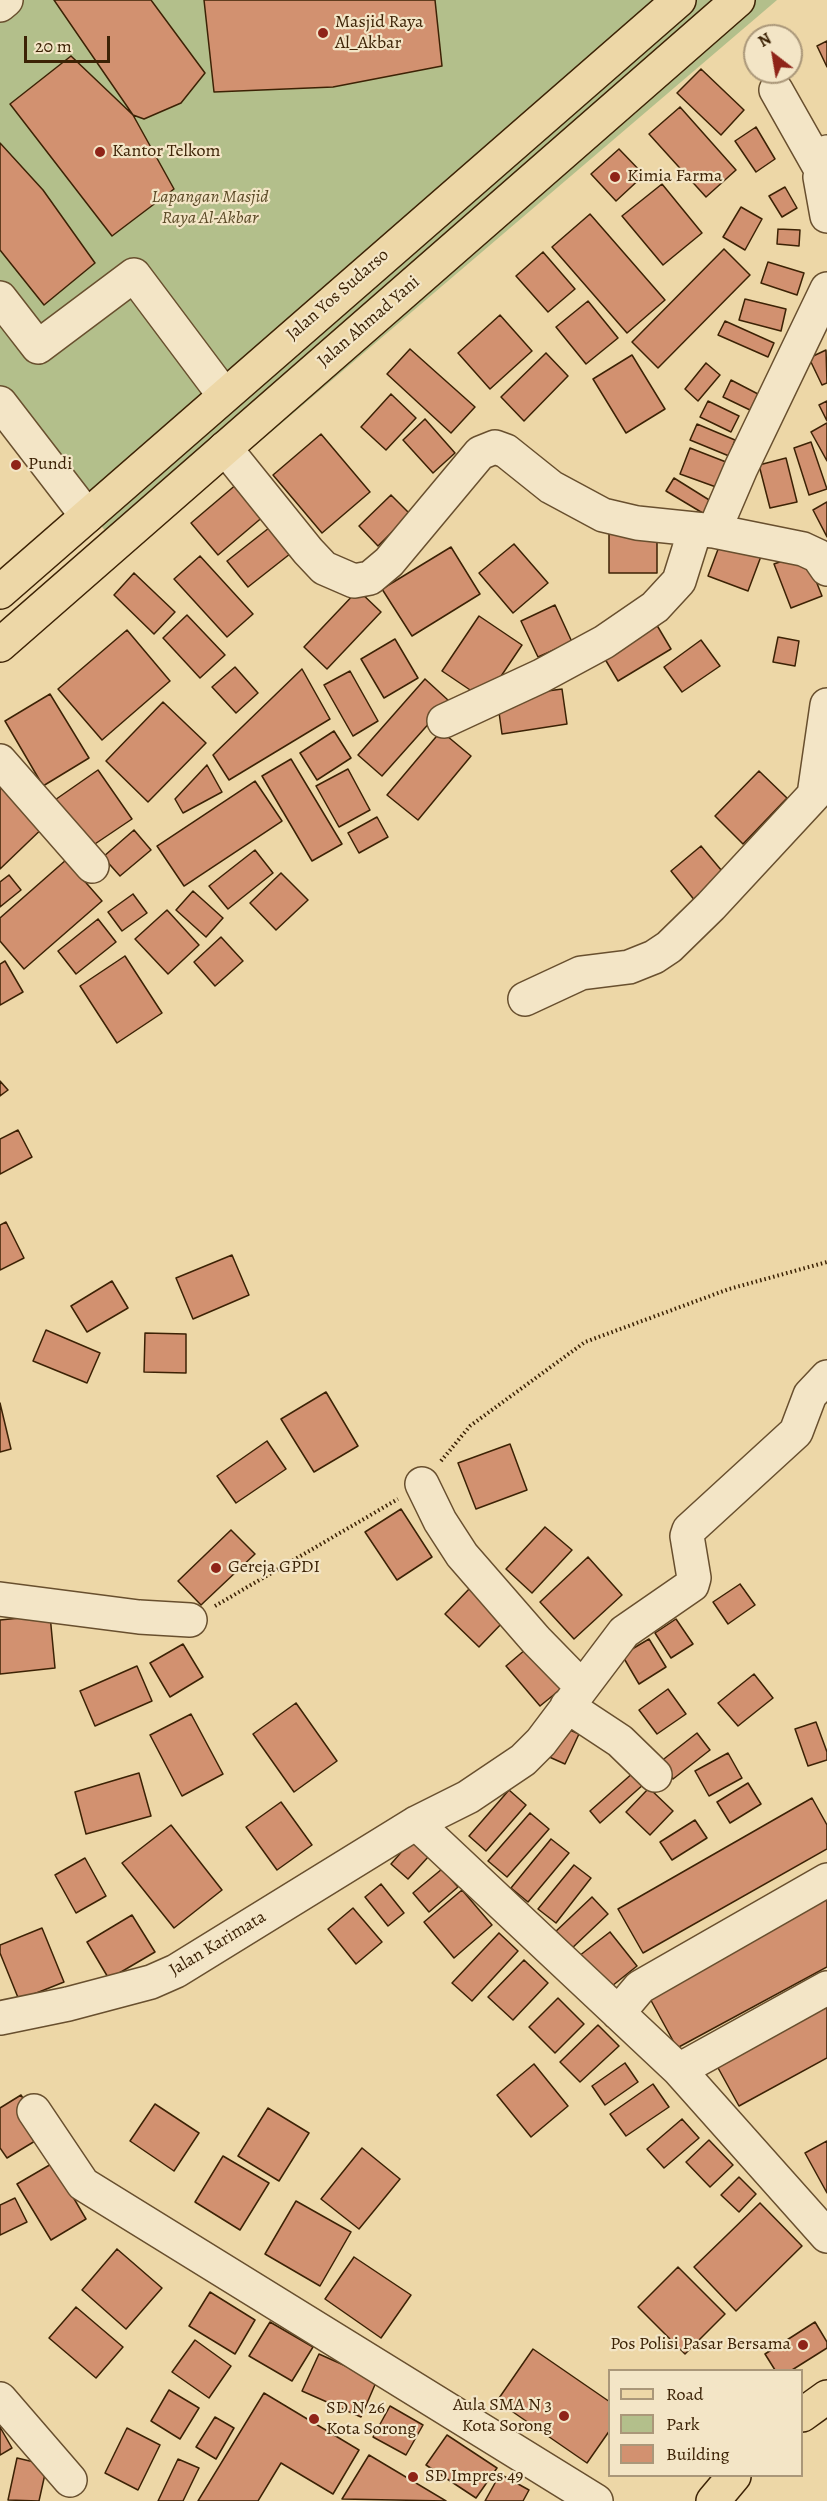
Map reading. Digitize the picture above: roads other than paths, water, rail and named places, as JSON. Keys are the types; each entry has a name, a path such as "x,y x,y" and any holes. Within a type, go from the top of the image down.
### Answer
{"main road":[{"name":"Jalan Yos Sudarso","path":"0,592 679,0"},
{"name":"Jalan Ahmad Yani","path":"0,645 738,0"},
{"path":"803,2414 827,2397"},
{"path":"713,2501 732,2477"}],"street":[{"path":"0,5 6,0"},
{"path":"776,90 824,160 827,216"},
{"path":"0,298 38,347 134,275 224,395"},
{"path":"444,721 541,676 604,642 640,618 672,591 741,468 827,289"},
{"path":"0,403 87,516"},
{"path":"225,448 324,568 340,577 354,581 370,578 389,562 480,453 491,447 506,452 551,487 603,515 637,523 705,531 803,549 818,556 827,569"},
{"path":"525,999 581,973 629,967 654,957 669,947 711,906 814,795 827,705"},
{"path":"0,761 92,866"},
{"name":"Jalan Karimata","path":"0,2019 151,1982 176,1971 416,1823 468,1797 523,1760 542,1742 624,1632 692,1585 694,1578 687,1536 689,1530 796,1432 810,1395 827,1377"},
{"path":"422,1484 440,1521 462,1555 536,1640 575,1696 655,1774"},
{"path":"0,1599 128,1616 190,1620"},
{"path":"416,1823 679,2070 827,2236"},
{"path":"618,2013 640,1987 827,1880"},
{"path":"679,2070 827,1988"},
{"path":"34,2111 83,2184 596,2501"},
{"path":"0,2399 70,2481"}],"place":[{"name":"Masjid Raya Al_Akbar","path":"323,33"},
{"name":"Kantor Telkom","path":"100,152"},
{"name":"Kimia Farma","path":"615,177"},
{"name":"Pundi","path":"16,465"},
{"name":"Gereja GPDI","path":"216,1568"},
{"name":"Pos Polisi Pasar Bersama","path":"803,2345"},
{"name":"Aula SMA N 3 Kota Sorong","path":"564,2416"},
{"name":"SD N 26 Kota Sorong","path":"314,2419"},
{"name":"SD Impres 49","path":"413,2477"}],"park label":[{"name":"Lapangan Masjid Raya Al-Akbar","path":"210,208"}]}
